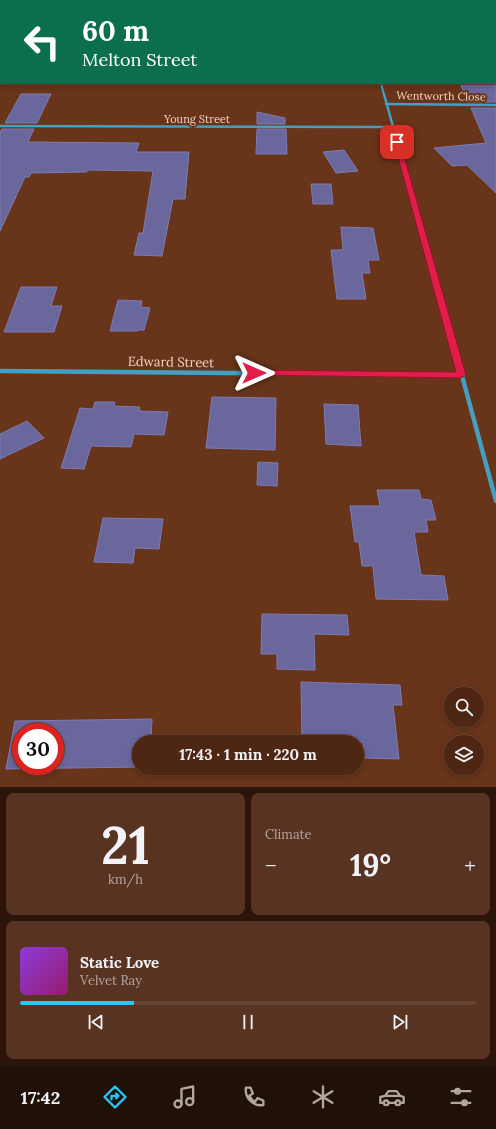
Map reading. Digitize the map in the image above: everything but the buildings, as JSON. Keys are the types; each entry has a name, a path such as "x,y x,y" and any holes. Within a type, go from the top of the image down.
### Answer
{"street":[{"path":"381,84 496,500"},
{"name":"Wentworth Close","path":"386,104 496,105"},
{"name":"Young Street","path":"0,126 393,127"},
{"name":"Edward Street","path":"0,371 461,375"}],"route":[{"path":"254,373 461,375 397,142"}]}
